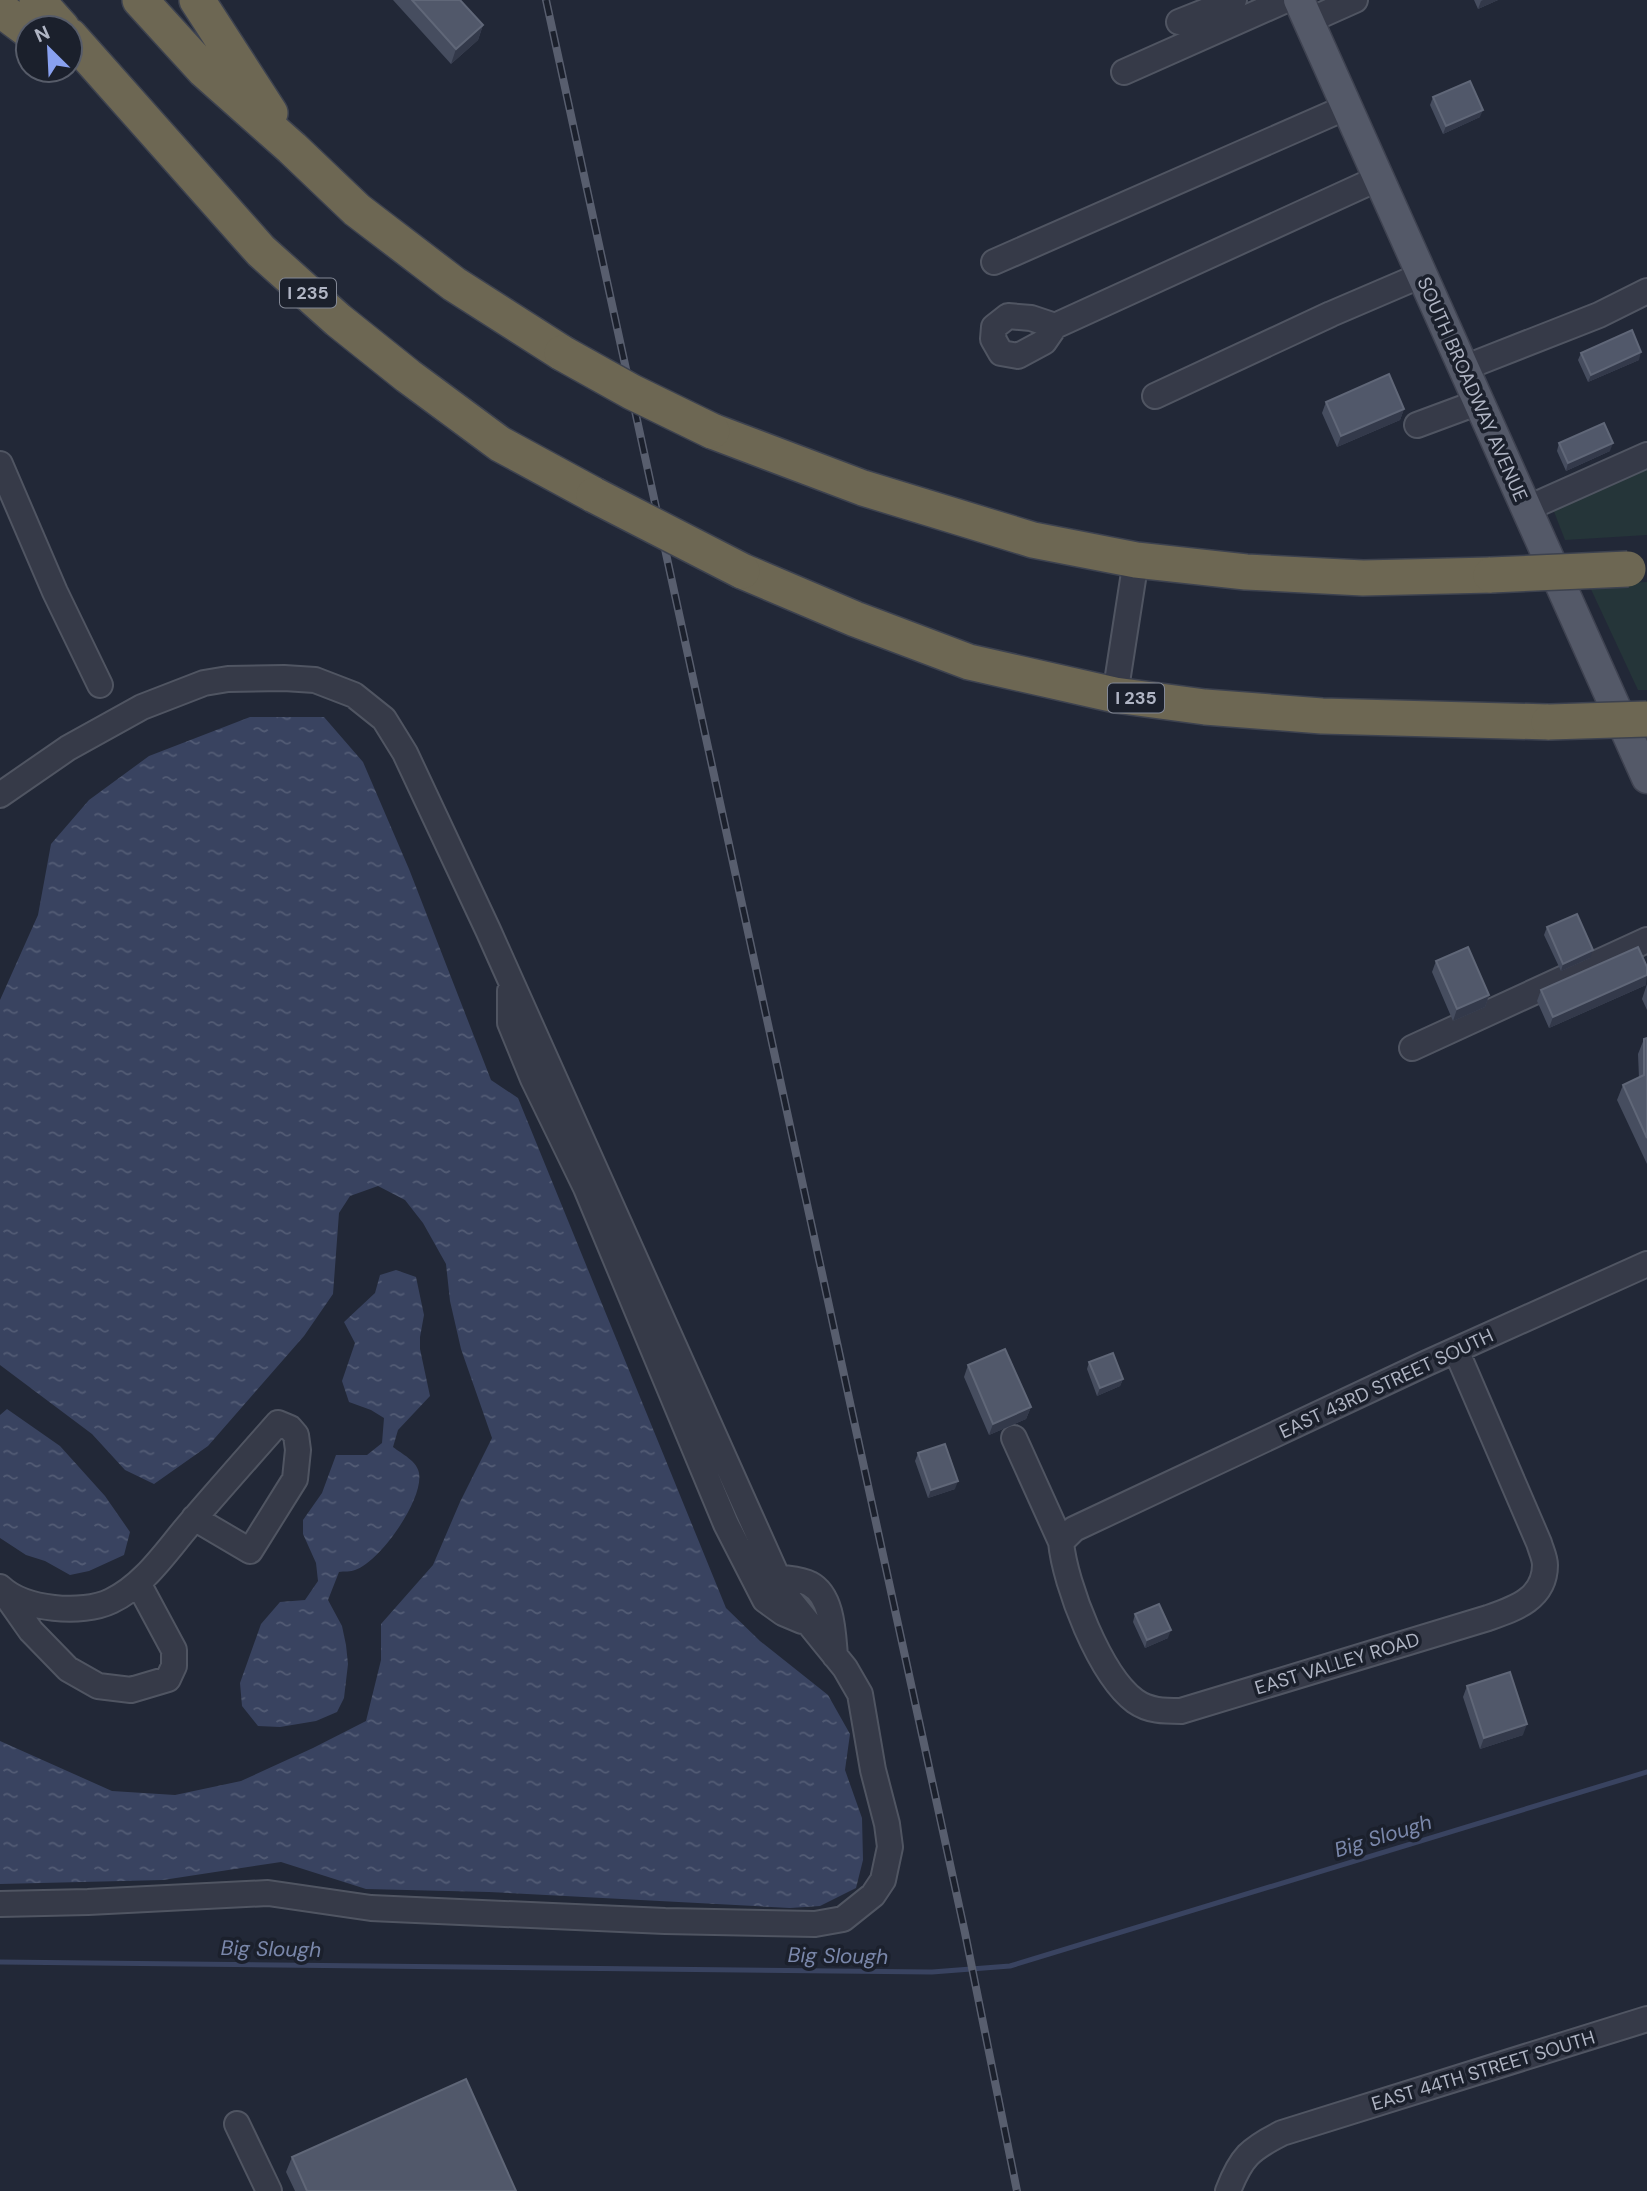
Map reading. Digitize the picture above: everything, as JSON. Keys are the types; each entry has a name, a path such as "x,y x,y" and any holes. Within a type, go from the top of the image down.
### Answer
{"highway":[{"path":"37,0 50,14"},
{"path":"140,0 204,70 357,210 454,284 562,353 632,392 712,431 863,488 1032,540 1136,560 1246,572 1363,578 1641,568"},
{"path":"197,0 292,148"},
{"name":"I 235","path":"84,52 261,251 338,320 408,376 500,444 742,571 855,619 969,662 1115,695 1205,707 1322,716 1549,722 1647,719"},
{"path":"84,78 188,167"}],"main road":[{"name":"SOUTH BROADWAY AVENUE","path":"1304,10 1647,778"}],"street":[{"path":"1179,22 1234,0"},
{"path":"1124,72 1286,0"},
{"path":"1304,10 1355,0"},
{"path":"994,262 1347,107"},
{"path":"1055,326 1379,178"},
{"path":"1155,396 1422,275"},
{"path":"1464,368 1599,315 1647,291"},
{"path":"1417,425 1479,402"},
{"path":"1527,509 1647,455"},
{"path":"0,464 55,592 100,685"},
{"path":"1115,695 1136,560"},
{"path":"0,795 68,748 142,707 204,683 239,679 315,680 354,695 384,719 405,753 510,980 785,1594 835,1656 860,1694 890,1847 883,1880 866,1902 843,1919 815,1924 371,1908 268,1893 0,1904"},
{"path":"1412,1048 1647,940"},
{"path":"510,980 510,1023 533,1079 586,1188 726,1524 765,1600 783,1613 807,1623"},
{"name":"EAST 43RD STREET SOUTH","path":"1061,1542 1074,1529 1456,1350 1647,1264"},
{"name":"EAST VALLEY ROAD","path":"1061,1542 1075,1598 1096,1647 1114,1677 1134,1700 1153,1710 1181,1711 1520,1607 1536,1592 1545,1564 1531,1521 1456,1350"},
{"path":"1,1589 30,1604 81,1608 110,1601 138,1583 194,1518 278,1423 290,1427 296,1435 298,1450 295,1479 250,1551 194,1518"},
{"path":"1014,1438 1061,1542"},
{"path":"777,1577 810,1584 820,1592 830,1620 835,1656"},
{"path":"1,1589 32,1631 68,1669 98,1686 131,1690 168,1679 174,1666 174,1650 138,1583"},
{"name":"EAST 44TH STREET SOUTH","path":"1228,2191 1243,2158 1256,2146 1282,2133 1647,2019"},
{"path":"237,2124 269,2191"}],"shaded area":[{"path":"1647,468 1647,535 1565,540 1553,509"},
{"path":"1647,582 1647,690 1638,690 1589,585"}],"water":[{"path":"250,717 324,717 363,762 409,869 491,1080 518,1098 726,1608 760,1641 828,1695 850,1734 845,1770 862,1818 863,1860 856,1888 820,1906 790,1908 489,1892 366,1889 281,1862 163,1880 0,1884 0,1741 112,1791 175,1795 241,1781 366,1721 381,1660 381,1624 433,1565 492,1438 461,1349 450,1301 446,1264 423,1223 405,1200 378,1186 350,1196 339,1213 333,1294 304,1336 208,1446 154,1484 125,1470 92,1434 0,1365 0,1000 38,915 51,844 89,800 149,756"},
{"path":"396,1270 416,1277 424,1315 420,1349 430,1396 398,1430 393,1447 409,1458 418,1469 419,1484 415,1498 388,1543 376,1555 355,1570 339,1572 328,1600 342,1626 348,1664 344,1698 337,1712 316,1721 280,1727 258,1726 242,1706 240,1683 261,1624 280,1602 305,1600 318,1581 316,1563 303,1534 303,1520 322,1493 336,1455 367,1455 382,1443 384,1418 349,1402 342,1381 355,1343 344,1322 375,1293 380,1275"},
{"path":"7,1409 60,1446 105,1496 130,1532 124,1555 89,1571 70,1575 45,1561 26,1555 0,1538 0,1415"}],"building":[{"path":"412,0 460,0 483,25 456,49"},
{"path":"1470,81 1483,110 1446,126 1433,97"},
{"path":"1632,330 1641,352 1591,375 1581,353"},
{"path":"1389,374 1404,409 1341,436 1326,402"},
{"path":"1604,423 1613,443 1568,463 1559,443"},
{"path":"1577,914 1593,950 1563,964 1547,927"},
{"path":"1468,947 1489,995 1457,1009 1436,961"},
{"path":"1638,947 1647,967 1647,975 1553,1017 1541,990"},
{"path":"1647,1038 1647,1138 1623,1085 1644,1075 1644,1039"},
{"path":"1005,1349 1031,1407 993,1424 968,1365"},
{"path":"1113,1353 1123,1379 1100,1388 1089,1362"},
{"path":"945,1444 958,1481 931,1490 918,1453"},
{"path":"1159,1604 1171,1630 1147,1640 1135,1614"},
{"path":"1510,1672 1527,1724 1484,1738 1467,1686"},
{"path":"466,2079 516,2191 307,2191 292,2157"}],"waterway":[{"name":"Big Slough","path":"0,1962 932,1972 1010,1966 1647,1772"}],"railway":[{"path":"546,0 965,1933 1017,2191"}]}
